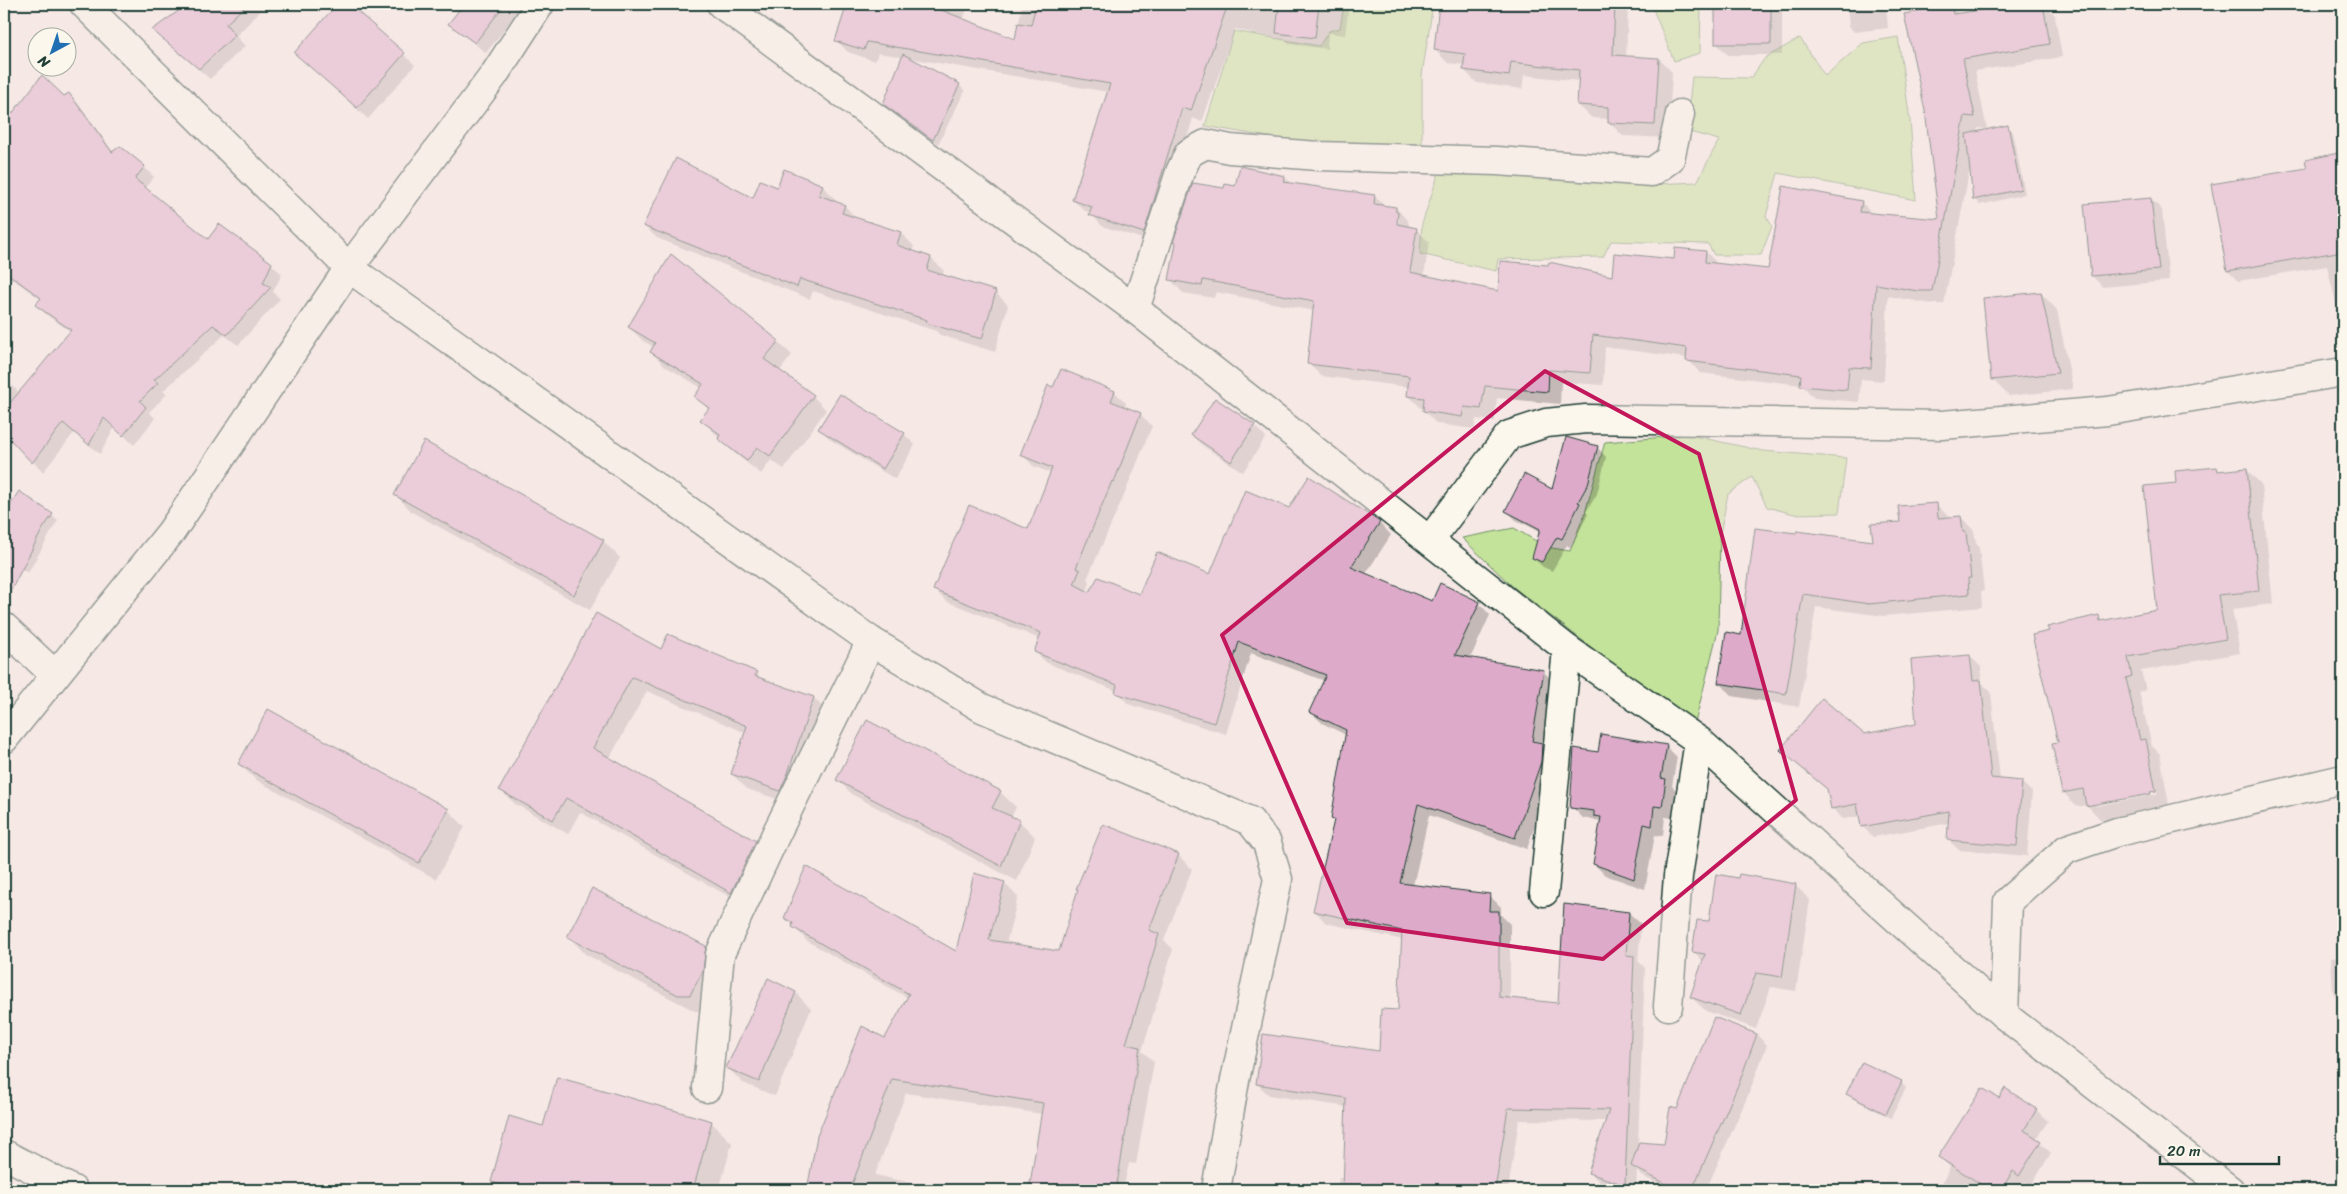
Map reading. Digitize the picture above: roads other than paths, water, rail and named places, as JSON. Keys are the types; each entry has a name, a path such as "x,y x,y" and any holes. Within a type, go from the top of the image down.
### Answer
{"street":[{"path":"84,4 349,268 871,642 982,708 1250,821 1267,843 1278,879 1235,1080 1216,1190"},
{"path":"4,739 171,532 349,268 494,75 540,4"},
{"path":"721,4 1136,309 1567,648 1699,740 2004,1015 2230,1190"},
{"path":"1136,309 1180,172 1189,153 1206,144 1230,149 1318,156 1497,161 1652,172 1670,159 1680,114"},
{"path":"1430,540 1509,435 1546,423 1586,419 1942,426 2108,411 2343,372"},
{"path":"4,627 55,675"},
{"path":"707,1088 720,954 776,832 871,642"},
{"path":"1544,892 1567,648"},
{"path":"1668,1006 1678,876 1699,740"},
{"path":"2004,1015 2008,901 2066,849 2117,832 2343,779"},
{"path":"4,1154 73,1190"}]}
